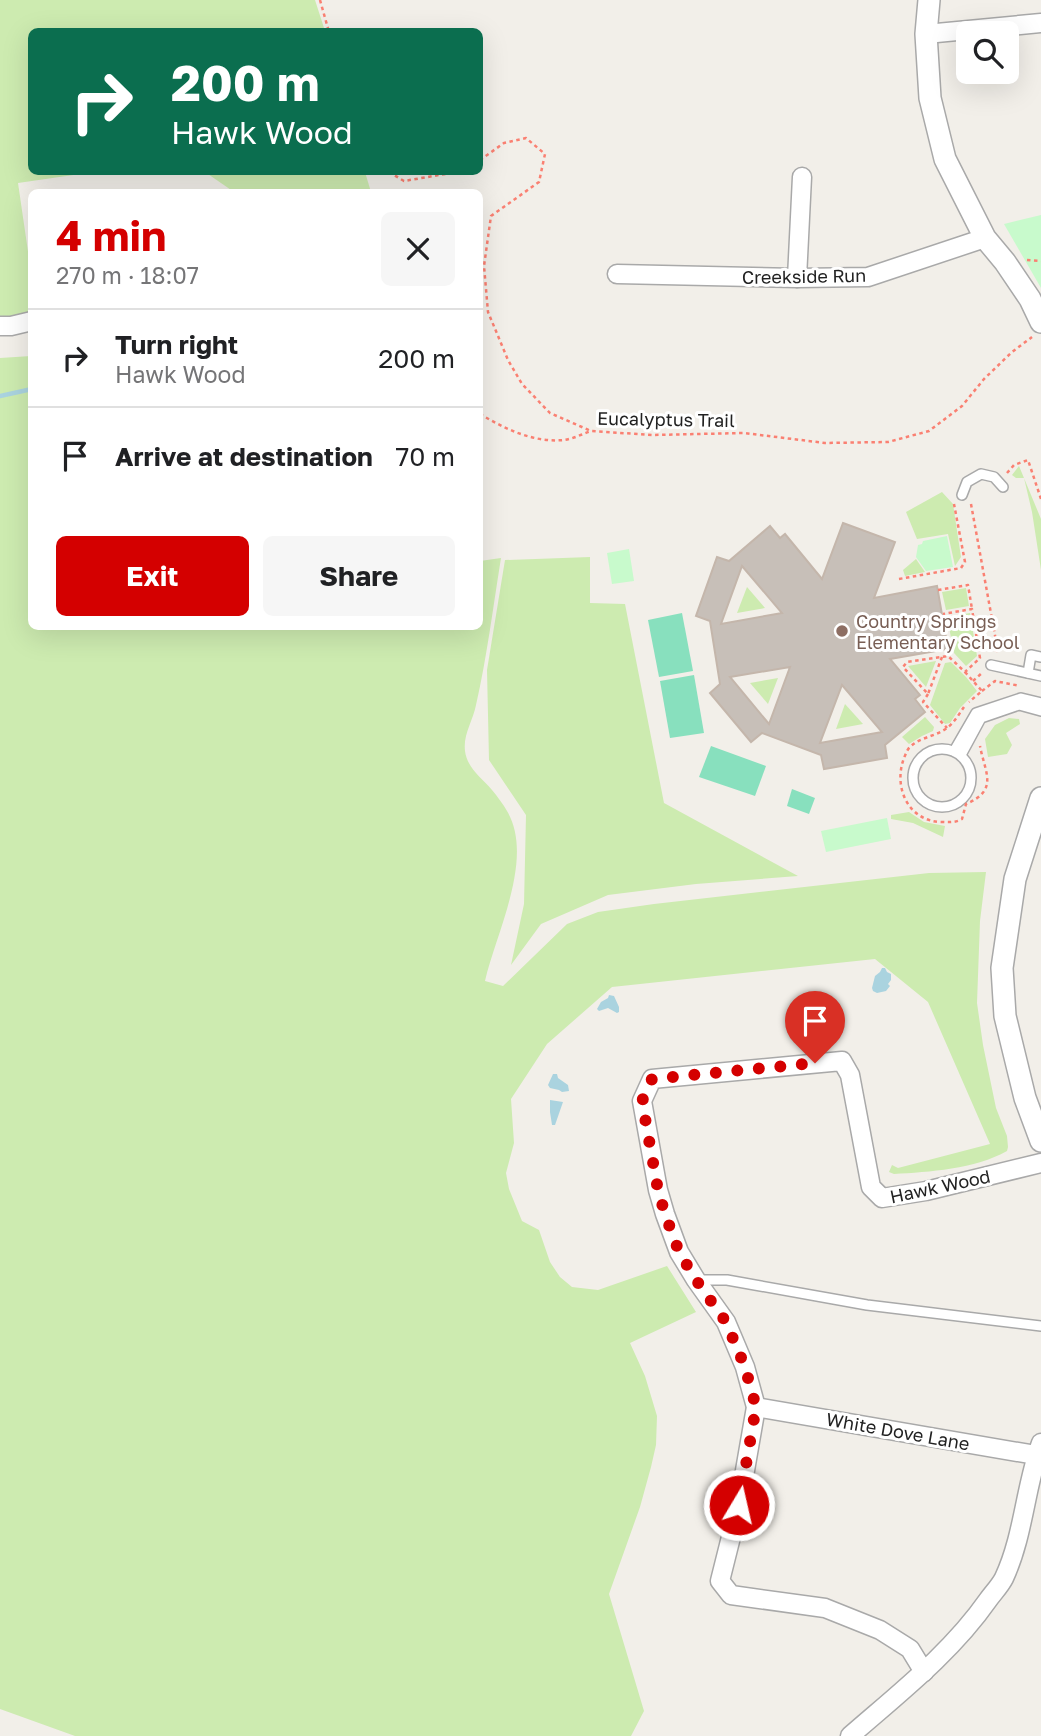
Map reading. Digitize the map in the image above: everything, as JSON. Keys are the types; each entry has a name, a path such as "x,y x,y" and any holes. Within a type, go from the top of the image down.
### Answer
{"street":[{"path":"929,0 926,34 930,98 945,159 985,238 1030,299 1036,330"},
{"path":"926,34 1041,23"},
{"path":"797,278 802,177"},
{"name":"Creekside Run","path":"617,274 868,277 985,238"},
{"path":"0,326 28,322"},
{"path":"1041,798 1015,879 1002,968 1005,1016 1025,1098 1041,1141"},
{"name":"Hawk Wood","path":"696,1280 673,1239 658,1190 642,1101 652,1079 842,1061 850,1075 870,1187 882,1198 926,1191 1041,1163"},
{"path":"696,1280 726,1322 745,1367 756,1407 739,1505 720,1581 730,1595 825,1608 880,1630 910,1649 924,1672"},
{"name":"White Dove Lane","path":"756,1407 1040,1451"},
{"path":"850,1736 924,1672 975,1618 1003,1579 1021,1529 1040,1451"}],"lane":[{"path":"961,496 967,482 981,474 994,477 1003,487"},
{"path":"1028,673 1031,655 1041,657"},
{"path":"990,665 1041,676"},
{"path":"958,753 976,713 1021,698 1041,703"},
{"path":"958,753 981,718 1019,705 1041,711"},
{"path":"945,748 958,753 968,765 971,774 967,793 952,805 942,807 923,800 914,785 913,775 920,758 936,749 945,748"},
{"path":"696,1280 727,1280 867,1306 1041,1326"}],"path":[{"path":"320,0 328,28"},
{"name":"Eucalyptus Trail","path":"483,158 504,143 526,138 545,154 539,182 491,216 484,266 488,312 508,360 522,384 551,413 591,431 652,435 744,433 825,443 888,442 929,431 962,407 984,379 1036,330"},
{"path":"394,175 404,181 439,175"},
{"path":"483,416 539,440 566,440 591,431"},
{"path":"998,471 1006,474 1014,465 1028,460 1041,499"},
{"path":"899,579 961,568 965,562 961,496"},
{"path":"961,496 996,641 978,645"},
{"path":"928,694 903,667 907,662 948,656 965,672 980,658 968,585 938,590"},
{"path":"943,614 972,609"},
{"path":"990,665 995,660 998,643 1010,648"},
{"path":"942,657 923,702 947,728"},
{"path":"982,691 995,681 1029,688"}],"green space":[{"path":"0,0 315,0 324,28 28,28 28,175 73,175 18,183 28,251 28,314 0,317"},
{"path":"209,175 366,175 370,189 230,189"},
{"path":"1041,215 1041,288 1004,224"},
{"path":"28,356 28,630 483,630 483,561 501,558 480,687 465,745 466,757 472,768 507,811 515,830 517,851 511,896 485,981 503,986 567,924 598,912 929,873 986,872 980,921 977,1003 996,1108 1007,1136 1007,1151 981,1162 952,1168 894,1174 889,1172 892,1165 898,1168 990,1144 928,1002 875,959 612,987 547,1044 511,1099 514,1143 506,1173 509,1189 522,1221 539,1230 550,1262 560,1277 572,1287 598,1290 667,1266 696,1312 630,1343 645,1376 657,1416 656,1445 651,1467 640,1507 609,1594 644,1711 631,1736 75,1736 0,1709 0,358"},
{"path":"1019,466 1024,478 1012,475"},
{"path":"1024,478 1041,519 1041,570 1032,512"},
{"path":"942,492 953,504 961,557 955,566 948,534 917,539 906,512"},
{"path":"947,536 953,567 926,571 916,557 918,545 923,541"},
{"path":"629,549 634,581 612,584 607,553"},
{"path":"590,557 590,603 625,604 664,803 798,876 696,884 608,895 541,924 511,965 524,904 526,815 489,760 487,670 505,560"},
{"path":"916,559 925,572 905,576 903,570"},
{"path":"747,587 765,608 737,613"},
{"path":"966,588 969,606 946,610 942,592"},
{"path":"682,613 693,671 659,677 648,620"},
{"path":"970,613 977,656 966,666 954,653 947,617"},
{"path":"936,661 926,687 908,666"},
{"path":"951,662 977,691 950,723 945,724 930,705 945,663"},
{"path":"694,675 704,733 670,738 660,681"},
{"path":"778,678 768,704 750,683"},
{"path":"845,704 863,724 836,729"},
{"path":"925,717 934,727 933,731 909,744 902,737"},
{"path":"1009,718 1019,719 1020,724 1006,733 1012,745 1007,754 988,757 985,739 995,725"},
{"path":"711,746 766,766 755,796 699,777"},
{"path":"792,789 815,798 809,814 787,806"},
{"path":"909,812 924,822 945,826 943,837 913,823 891,819 891,815"},
{"path":"887,818 891,839 826,852 821,831"}],"water":[{"path":"882,968 891,974 888,984 890,986 886,991 877,993 872,988 875,976"},
{"path":"609,995 614,996 619,1012 608,1008 599,1011 597,1009"},
{"path":"553,1074 557,1074 558,1078 568,1085 569,1091 550,1088 548,1085"},
{"path":"550,1100 563,1102 555,1125 552,1125"}],"building":[{"path":"843,523 895,542 874,598 937,586 948,649 890,659 920,695 915,699 925,712 885,745 887,758 824,769 821,755 762,733 751,742 710,693 720,684 710,621 696,616 717,557 729,561 770,526 780,538 785,534 822,579","holes":["742,566 782,613 721,624","790,667 769,724 730,677","842,685 882,732 820,743"]}],"waterway":[{"path":"0,396 28,390"}],"place":[{"name":"Country Springs Elementary School","path":"842,631"}],"route":[{"path":"739,1505 756,1407 745,1367 726,1322 696,1280 673,1239 658,1190 642,1101 652,1079 815,1063"}]}
